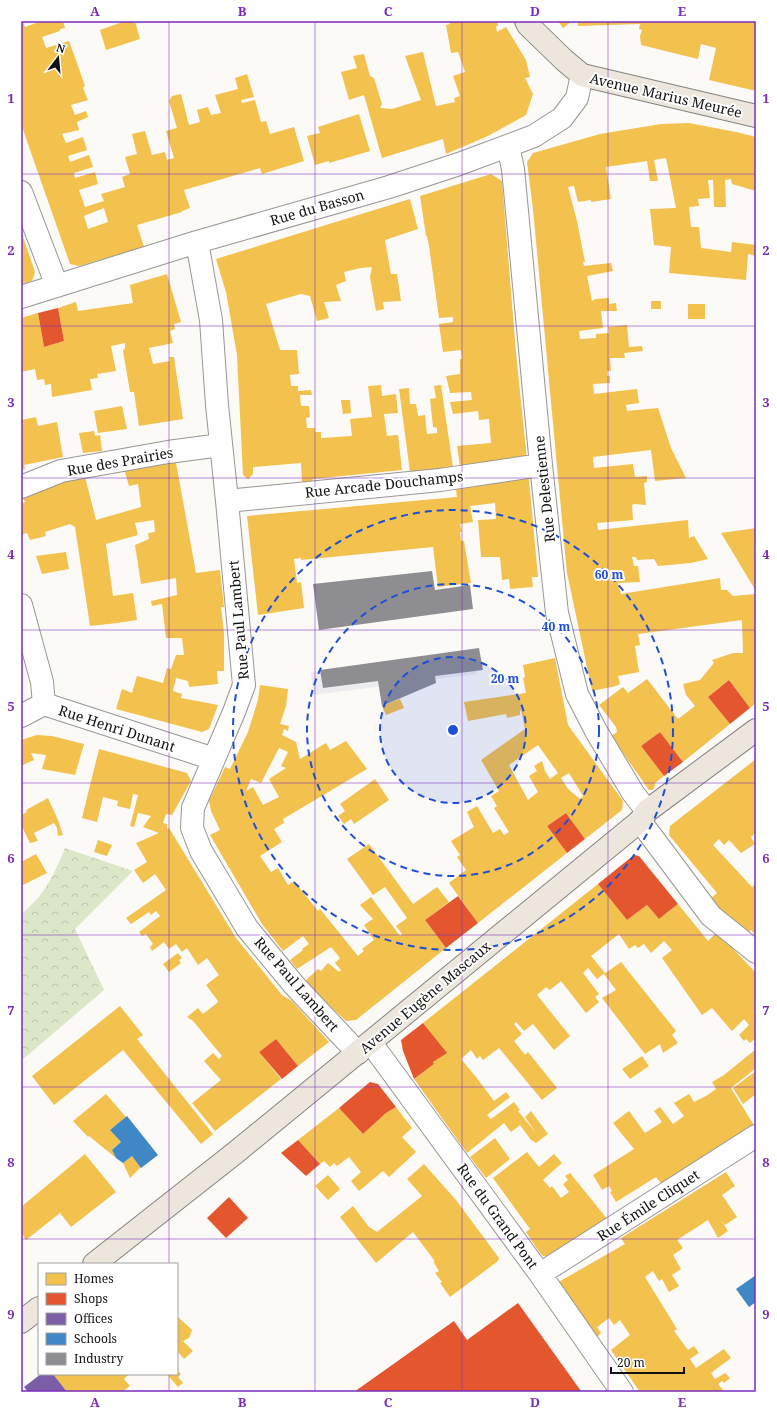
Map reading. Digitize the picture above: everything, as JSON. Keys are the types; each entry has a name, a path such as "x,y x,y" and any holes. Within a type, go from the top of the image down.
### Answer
{"main road":[{"name":"Avenue Marius Meurée","path":"526,21 528,25 564,60 582,75 756,116"},
{"name":"Avenue Eugène Mascaux","path":"95,1263 235,1153 364,1048 644,816 756,730"},
{"path":"21,1322 38,1309"}],"street":[{"name":"Rue du Basson","path":"21,297 197,242 389,187 459,164 534,136 562,118 577,98 582,75"},
{"name":"Rue Delestienne","path":"508,146 513,169 541,465 557,613 577,694 596,731 630,787 644,816 711,916 756,952"},
{"path":"21,192 58,286"},
{"name":"Rue Paul Lambert","path":"197,242 211,320 221,446 244,685 193,808 192,828 201,851 247,928 294,985 364,1048"},
{"name":"Rue des Prairies","path":"21,487 61,471 168,452 221,446"},
{"name":"Rue Arcade Douchamps","path":"227,501 440,480 541,465"},
{"path":"21,605 42,682 44,704"},
{"name":"Rue Henri Dunant","path":"21,716 44,704 214,759"},
{"name":"Rue du Grand Pont","path":"364,1048 540,1274 622,1392"},
{"name":"Rue Émile Cliquet","path":"540,1274 756,1136"}],"shaded area":[{"path":"474,651 477,674 313,695 311,672"}],"green space":[{"path":"65,848 133,871 75,929 104,990 21,1061 21,914 29,908 48,884"}],"building: Homes":[{"path":"21,21 23,21 25,27 42,21 63,21 65,28 42,37 46,48 69,41 85,86 83,88 88,100 71,105 75,115 86,111 88,117 77,122 79,130 62,134 66,143 83,137 87,150 68,156 70,162 89,155 93,167 74,173 75,178 95,172 98,184 79,190 85,207 104,201 101,194 125,187 122,177 130,174 125,157 137,154 132,134 145,131 152,155 165,152 167,160 174,158 166,131 177,128 169,101 172,96 181,94 189,125 200,122 197,110 208,107 211,115 221,113 215,95 238,89 235,78 247,74 254,97 241,100 242,103 255,100 261,122 266,121 270,134 294,127 304,161 262,174 260,168 184,190 190,208 182,212 137,225 144,247 79,266 70,264 21,124","holes":["104,208 108,222 88,229 84,216"]},
{"path":"125,21 135,21 140,39 106,50 100,30"},
{"path":"449,21 497,21 497,32 506,27 526,60 530,77 525,78 533,94 526,115 488,136 446,154 443,139 382,158 364,95 349,100 341,72 357,68 353,56 364,54 370,76 374,78 382,104 380,108 392,109 421,100 405,56 423,52 436,106 455,102 454,98 460,96 453,76 465,72 458,52 451,53 446,25 450,24"},
{"path":"558,21 572,21 563,28"},
{"path":"578,21 756,21 756,91 709,80 716,48 701,44 698,59 641,45 640,36 642,30 639,29 640,24 578,26"},
{"path":"359,114 370,151 329,163 329,161 315,165 307,136 320,133 318,127"},
{"path":"689,123 756,137 756,191 732,184 731,179 725,180 726,207 714,207 713,180 708,180 710,198 698,199 699,206 689,207 691,227 699,227 701,248 731,252 732,242 756,245 756,256 748,254 746,280 669,273 671,247 654,245 650,209 676,208 666,158 654,160 658,181 650,181 647,161 606,167 611,199 578,202 574,186 568,187 577,221 585,262 583,262 584,266 611,263 613,271 587,276 592,301 595,299 609,298 609,304 616,303 617,311 601,311 603,328 579,331 580,339 596,338 596,334 609,333 608,327 627,325 629,347 642,346 643,351 624,353 625,358 610,358 611,371 607,371 607,376 610,376 610,383 593,384 594,394 637,389 639,403 626,405 627,411 658,408 671,448 686,478 655,481 651,450 593,457 594,468 633,464 635,477 647,476 647,482 644,483 646,505 632,505 633,520 597,523 598,530 688,520 689,538 694,536 708,559 691,563 658,566 654,559 637,560 636,557 632,557 634,566 638,566 640,582 618,583 621,594 720,578 721,590 727,590 733,596 756,594 756,703 750,708 729,680 708,697 730,724 683,762 660,732 641,746 664,776 655,783 654,789 649,790 611,736 617,732 616,727 599,705 623,687 628,693 647,679 678,719 695,706 686,695 683,684 700,680 714,663 712,660 733,653 743,653 742,620 638,634 640,645 635,646 639,672 618,676 620,684 616,686 592,691 567,573 533,209 527,162 533,153 600,134 661,124"},
{"path":"491,174 502,181 516,353 527,460 460,467 457,446 491,443 489,419 479,420 478,411 453,414 450,402 472,400 471,392 450,393 446,376 460,374 460,359 462,359 461,350 443,352 439,324 453,322 453,317 439,318 420,196"},
{"path":"410,199 418,229 385,240 391,274 397,274 401,301 383,302 384,309 376,311 370,277 372,267 344,272 346,281 336,285 341,301 324,302 329,318 317,321 310,296 301,294 266,304 280,350 297,350 299,374 290,375 291,386 298,386 298,391 311,390 312,395 300,395 301,406 309,406 310,417 306,418 307,428 315,428 315,432 321,432 321,438 352,436 350,419 372,417 368,386 381,385 382,396 396,394 398,413 384,414 387,436 398,435 402,470 313,479 312,482 302,482 301,463 253,467 253,474 248,479 243,475 237,355 226,292 216,259"},
{"path":"21,231 35,272 32,281 21,284"},
{"path":"167,274 181,322 174,324 175,329 170,331 173,343 149,348 153,364 170,361 169,357 174,357 183,419 139,426 134,392 130,392 123,351 125,348 125,343 111,346 116,371 97,374 98,378 90,379 92,390 52,397 51,384 45,385 44,379 37,380 35,369 21,372 21,318 38,313 44,347 64,341 58,308 76,302 78,311 133,303 130,285"},
{"path":"651,301 661,301 661,309 651,309"},
{"path":"688,304 705,304 705,319 688,319"},
{"path":"441,385 453,467 410,472 399,389 409,388 410,404 416,404 418,416 425,415 427,434 437,433 437,428 433,427 430,399 436,398 434,386"},
{"path":"341,400 350,400 351,413 343,414"},
{"path":"122,406 127,429 98,433 94,411"},
{"path":"36,417 38,426 57,422 63,457 24,465 25,469 21,470 21,420"},
{"path":"94,431 95,436 100,435 102,451 83,453 79,433"},
{"path":"175,457 196,573 220,570 224,607 221,607 224,633 224,671 217,671 218,684 189,687 188,681 176,678 173,691 182,694 181,698 218,705 209,729 202,732 116,709 122,689 132,693 137,676 163,683 167,668 171,669 176,655 184,655 182,638 166,638 162,604 152,606 151,601 177,595 176,578 141,584 135,545 149,539 148,533 155,532 154,520 135,523 138,535 106,544 113,596 133,593 137,620 117,623 90,626 75,527 70,524 45,532 46,536 30,540 27,533 21,535 21,504 25,502 22,495 32,488 85,477 96,520 141,507 138,484 129,486 123,465"},
{"path":"524,474 529,479 538,577 532,577 533,587 510,589 509,579 502,580 500,557 481,557 478,520 496,519 495,503 470,506 473,522 460,524 462,532 460,532 461,541 464,541 471,583 438,587 433,547 301,560 301,558 294,559 297,583 301,582 304,608 258,615 247,516 457,497 455,481"},
{"path":"756,528 756,591 721,533"},
{"path":"66,552 69,569 42,574 36,556"},
{"path":"555,658 568,725 623,801 622,810 585,839 566,813 547,826 567,853 478,923 449,883 466,870 457,857 460,855 451,841 474,827 467,812 477,806 493,833 500,829 504,835 509,832 494,808 497,806 491,796 499,791 481,760 525,729 521,710 520,715 507,718 506,714 468,721 464,702 526,693 523,678 525,677 523,665","holes":["538,745 558,773 550,779 545,771 542,761 534,766 537,771 529,776 538,792 528,800 509,765","569,773 583,796 580,799 568,789 561,778"]},
{"path":"260,685 288,689 286,706 280,724 289,726 288,731 284,729 282,735 296,742 300,759 326,743 330,750 346,741 367,769 283,819 284,823 274,829 282,842 260,856 271,872 278,868 288,885 294,881 318,911 320,909 358,956 364,951 362,949 374,940 364,925 373,919 360,905 371,897 400,936 402,934 396,926 407,918 385,887 373,895 347,859 369,844 413,904 437,887 449,902 425,920 446,948 356,1020 346,1021 304,982 318,969 321,971 328,963 339,972 341,970 335,963 340,958 331,947 297,969 290,960 309,944 303,936 283,951 262,924 210,835 220,830 211,811 209,801 225,767 230,769 248,732 258,700","holes":["279,748 288,752 281,766 286,768 269,779 279,797 263,805 253,787 246,791 251,779 261,783"]},
{"path":"400,699 404,708 386,715 382,706"},
{"path":"37,735 52,736 84,744 75,775 42,769 46,755 31,753 34,760 21,766 21,740"},
{"path":"99,749 187,773 191,781 172,815 166,814 163,823 167,824 167,829 169,828 236,938 282,995 292,1001 329,1042 298,1066 276,1039 259,1052 281,1079 215,1131 192,1103 221,1080 204,1061 213,1053 219,1059 222,1056 193,1021 187,1017 198,1008 203,1014 217,1003 218,1001 206,985 219,975 207,958 198,965 187,948 182,952 176,944 169,949 164,942 152,951 150,947 153,944 146,934 142,936 139,932 160,916 156,911 151,915 149,912 131,924 126,918 166,890 155,874 143,883 134,870 147,862 136,843 159,833 143,827 151,816 147,815 138,813 134,827 130,826 138,795 133,794 130,809 117,806 118,801 103,797 97,822 82,818"},
{"path":"756,759 756,833 751,837 755,844 741,853 729,840 724,845 719,839 713,845 752,887 755,885 756,886 756,936 751,930 744,937 711,898 717,893 669,835 670,826"},
{"path":"375,779 389,800 354,824 351,819 344,824 338,816 345,811 340,804"},
{"path":"48,798 63,835 58,836 57,828 54,823 34,833 38,841 30,843 21,825 21,815 27,812 26,810"},
{"path":"98,840 112,845 107,856 94,852"},
{"path":"36,854 47,873 21,886 21,862"},
{"path":"598,884 627,920 647,905 659,919 678,904 708,941 717,932 756,973 756,1038 750,1043 746,1039 744,1041 739,1035 749,1025 744,1019 732,1031 712,1008 702,1015 662,958 672,950 664,941 651,953 644,944 638,948 635,945 629,949 619,934 591,956 605,973 597,979 588,968 583,973 599,994 595,997 599,1002 586,1013 561,981 550,990 546,987 537,995 570,1036 554,1050 533,1024 524,1031 516,1022 514,1024 522,1034 514,1041 525,1055 528,1052 557,1088 542,1100 499,1048 483,1060 480,1056 477,1059 471,1050 461,1059 494,1101 506,1092 510,1097 487,1115 491,1119 514,1102 520,1110 518,1111 536,1133 525,1117 531,1111 548,1134 536,1143 531,1140 520,1125 511,1132 504,1123 467,1153 414,1079 434,1064 433,1062 446,1053 423,1023"},
{"path":"178,953 182,958 179,960 181,963 169,972 163,964"},
{"path":"621,962 676,1031 672,1035 678,1043 663,1053 660,1044 645,1054 602,998 616,990 604,974"},
{"path":"120,1006 143,1035 137,1039 213,1134 201,1144 123,1050 54,1105 32,1076"},
{"path":"756,1049 756,1068 731,1088 755,1127 664,1187 656,1177 616,1202 610,1192 612,1191 609,1186 602,1190 593,1175 634,1149 613,1123 629,1111 645,1133 662,1122 654,1111 660,1107 673,1124 684,1116 674,1103 689,1094 694,1102 706,1096 716,1089 712,1082 724,1075"},
{"path":"642,1056 649,1066 630,1079 622,1069"},
{"path":"756,1071 756,1094 743,1104 733,1088"},
{"path":"106,1094 126,1117 110,1130 121,1142 112,1150 116,1158 89,1136 88,1137 73,1121"},
{"path":"396,1107 412,1128 402,1137 416,1152 389,1177 383,1171 359,1191 351,1181 361,1172 349,1157 337,1166 334,1163 330,1167 324,1161 320,1164 298,1140 339,1108 363,1134 386,1113"},
{"path":"495,1138 510,1159 486,1178 470,1157"},
{"path":"527,1152 539,1167 554,1154 562,1163 543,1180 550,1188 552,1186 561,1198 569,1192 563,1184 568,1180 565,1176 570,1173 608,1220 551,1257 543,1256 540,1253 526,1232 530,1229 493,1178"},
{"path":"85,1154 116,1192 71,1227 60,1213 26,1240 21,1233 21,1207"},
{"path":"132,1156 141,1167 130,1178 123,1163"},
{"path":"424,1164 456,1200 499,1258 498,1261 450,1297 435,1273 439,1271 434,1263 434,1260 413,1232 376,1263 340,1217 353,1206 369,1227 377,1232 422,1196 407,1179"},
{"path":"726,1172 735,1186 722,1195 737,1217 725,1225 721,1220 728,1231 718,1238 708,1220 677,1240 683,1248 673,1255 681,1269 672,1275 679,1286 669,1292 662,1279 659,1281 653,1271 645,1277 677,1329 674,1331 688,1350 694,1346 699,1353 690,1359 696,1368 724,1349 731,1358 711,1373 715,1379 725,1373 730,1378 724,1383 722,1381 718,1384 723,1390 720,1392 640,1392 611,1350 630,1335 620,1320 614,1325 609,1318 597,1327 601,1333 596,1338 555,1284 625,1244 621,1238"},
{"path":"328,1175 340,1189 328,1200 315,1186"},
{"path":"178,1317 192,1330 189,1338 183,1341 193,1351 184,1359 178,1352"},
{"path":"178,1371 181,1374 178,1377 183,1383 178,1387 168,1375 178,1375"},
{"path":"54,1375 128,1375 124,1379 130,1386 123,1391 125,1392 67,1392"}],"building: Shops":[{"path":"58,308 64,341 44,347 38,313"},
{"path":"729,680 750,708 730,724 708,697"},
{"path":"660,732 683,762 664,776 641,746"},
{"path":"566,813 585,839 567,853 547,826"},
{"path":"634,855 639,856 678,904 659,919 647,905 627,920 598,884"},
{"path":"458,896 478,923 446,948 425,920"},
{"path":"423,1023 447,1053 433,1062 434,1064 414,1079 403,1051 401,1040"},
{"path":"276,1039 298,1066 282,1079 259,1052"},
{"path":"370,1082 378,1084 396,1107 386,1113 363,1134 339,1108"},
{"path":"298,1140 320,1164 306,1176 281,1153"},
{"path":"229,1197 248,1218 226,1238 207,1218"},
{"path":"518,1303 581,1391 580,1392 354,1392 454,1321 467,1340"}],"building: Offices":[{"path":"40,1375 54,1375 67,1392 28,1392 24,1387"}],"building: Schools":[{"path":"127,1116 158,1155 141,1168 132,1156 123,1163 116,1158 112,1150 121,1142 110,1130"},
{"path":"756,1275 756,1302 749,1307 736,1289"}],"building: Industry":[{"path":"432,571 435,590 470,585 473,609 319,630 313,584"},
{"path":"479,648 483,670 435,676 436,683 382,706 378,681 323,688 320,670"}]}
